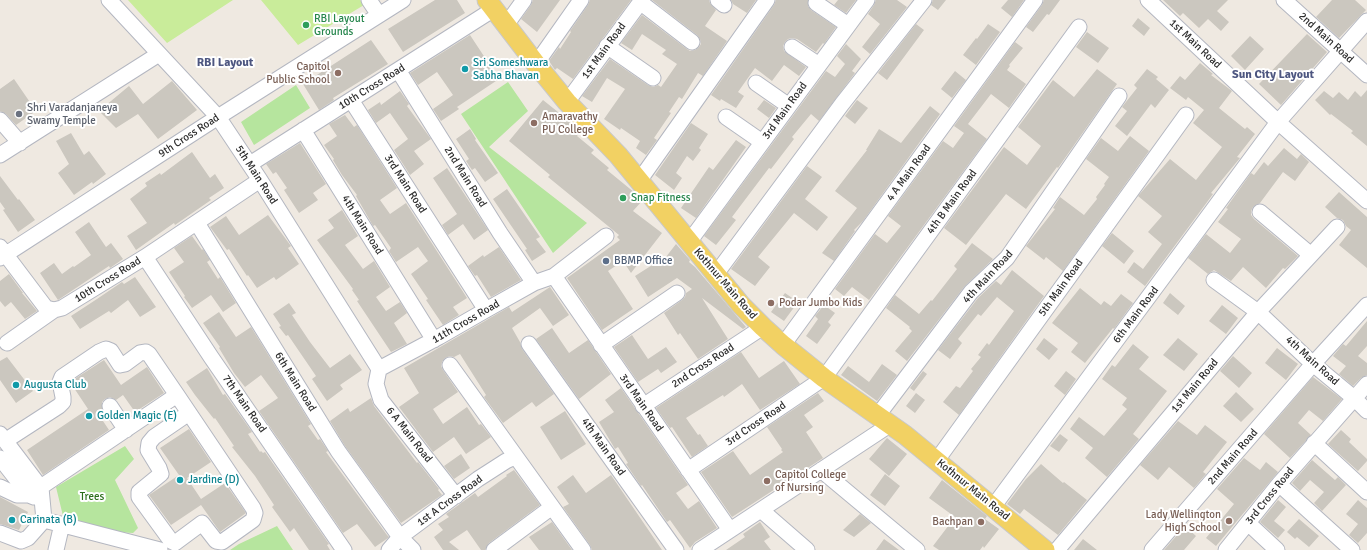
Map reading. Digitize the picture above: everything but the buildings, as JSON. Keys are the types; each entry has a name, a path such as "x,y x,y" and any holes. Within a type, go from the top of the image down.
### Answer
{"main road":[{"name":"Kothnur Main Road","path":"491,4 536,64 567,102 595,130 741,305 763,327 783,346 824,378 885,420 936,460 1045,550"}],"street":[{"name":"5th Main Road","path":"109,0 218,117 250,164 379,369"},
{"path":"369,0 379,15"},
{"name":"9th Cross Road","path":"2,253 403,0"},
{"path":"506,25 524,0"},
{"path":"536,64 581,0"},
{"path":"639,181 767,0"},
{"name":"3rd Main Road","path":"689,242 867,0"},
{"path":"716,274 842,104 924,0"},
{"name":"4 A Main Road","path":"783,346 1035,0"},
{"name":"1st Main Road","path":"1148,0 1278,122 1367,201"},
{"name":"2nd Main Road","path":"1284,0 1367,75"},
{"path":"641,1 692,42"},
{"name":"1st Main Road","path":"567,102 641,1"},
{"name":"10th Cross Road","path":"250,164 398,70 491,4"},
{"path":"816,4 848,25"},
{"path":"1278,122 1367,21"},
{"name":"4th B Main Road","path":"824,378 1079,27"},
{"path":"608,46 652,78"},
{"path":"792,47 819,66"},
{"path":"0,155 160,54"},
{"name":"2nd Main Road","path":"398,70 500,234 534,284"},
{"path":"756,83 789,106"},
{"name":"4th Main Road","path":"700,550 821,470 885,420 971,292 1007,258 1120,96"},
{"name":"3rd Main Road","path":"351,100 486,310"},
{"name":"5th Main Road","path":"936,460 1186,115"},
{"path":"726,117 762,142"},
{"path":"0,120 20,142"},
{"name":"6th Main Road","path":"993,507 1278,122"},
{"name":"4th Main Road","path":"303,130 434,340"},
{"name":"10th Cross Road","path":"7,342 54,310 62,308 145,257 260,180"},
{"path":"1260,212 1311,255"},
{"name":"6th Main Road","path":"197,223 338,451 400,537 414,550"},
{"name":"1st Main Road","path":"1057,550 1258,312 1337,227"},
{"name":"11th Cross Road","path":"379,369 534,284 554,276 606,236"},
{"path":"2,253 46,308 54,310"},
{"name":"7th Main Road","path":"145,257 211,358 344,550"},
{"name":"3rd Main Road","path":"554,276 730,530"},
{"name":"4th Main Road","path":"1214,280 1258,312 1313,364 1354,398 1367,411"},
{"path":"601,345 677,293"},
{"path":"1313,364 1367,305"},
{"name":"2nd Cross Road","path":"643,406 763,327"},
{"name":"4th Main Road","path":"529,344 676,550"},
{"path":"44,520 37,495 2,437 60,406 63,402 60,382 62,377 99,352 106,349 111,351 120,365 140,354 146,352 149,354 178,395 255,514 253,520 222,542 216,541 202,523 175,543 171,541 139,497 139,492 161,474 148,450 149,443 154,437 189,413"},
{"name":"2nd Main Road","path":"1152,550 1313,364"},
{"path":"450,365 583,550"},
{"name":"6 A Main Road","path":"379,369 376,384 381,400 456,496"},
{"name":"3rd Cross Road","path":"688,470 824,378"},
{"name":"3rd Cross Road","path":"1226,550 1279,484 1367,384"},
{"path":"0,487 17,495 37,495 126,430 178,395"},
{"path":"110,406 126,430"},
{"path":"1314,443 1367,492"},
{"name":"1st A Cross Road","path":"389,550 400,537 478,479 515,457"},
{"path":"0,458 37,495"},
{"path":"821,470 917,550"},
{"path":"1279,484 1352,550"},
{"path":"494,550 552,507"},
{"path":"761,510 800,548"},
{"path":"44,520 160,550"},
{"path":"0,533 21,541 28,538 44,520"},
{"path":"1248,523 1277,550"},
{"path":"56,550 62,524"}],"green space":[{"path":"128,0 233,0 167,43"},
{"name":"RBI Layout Grounds","path":"261,0 360,0 364,5 298,45"},
{"path":"508,82 528,111 489,147 587,223 553,253 461,114"},
{"path":"296,85 310,108 254,145 241,122"},
{"name":"Trees","path":"125,446 134,459 115,480 138,528 133,533 103,531 63,516 56,487"},
{"path":"277,526 293,550 230,550 239,544"}],"place":[{"name":"RBI Layout Grounds","path":"306,25"},
{"name":"Sri Someshwara Sabha Bhavan","path":"465,69"},
{"name":"Capitol Public School","path":"338,73"},
{"name":"Shri Varadanjaneya Swamy Temple","path":"19,114"},
{"name":"Amaravathy PU College","path":"534,123"},
{"name":"Snap Fitness","path":"623,198"},
{"name":"BBMP Office","path":"606,261"},
{"name":"Podar Jumbo Kids","path":"771,303"},
{"name":"Augusta Club","path":"16,385"},
{"name":"Golden Magic (E)","path":"89,416"},
{"name":"Jardine (D)","path":"180,480"},
{"name":"Capitol College of Nursing","path":"767,481"},
{"name":"Carinata (B)","path":"12,520"},
{"name":"Lady Wellington High School","path":"1229,521"},
{"name":"Bachpan","path":"981,522"}],"district":[{"name":"RBI Layout","path":"225,63"},
{"name":"Sun City Layout","path":"1273,75"}]}
